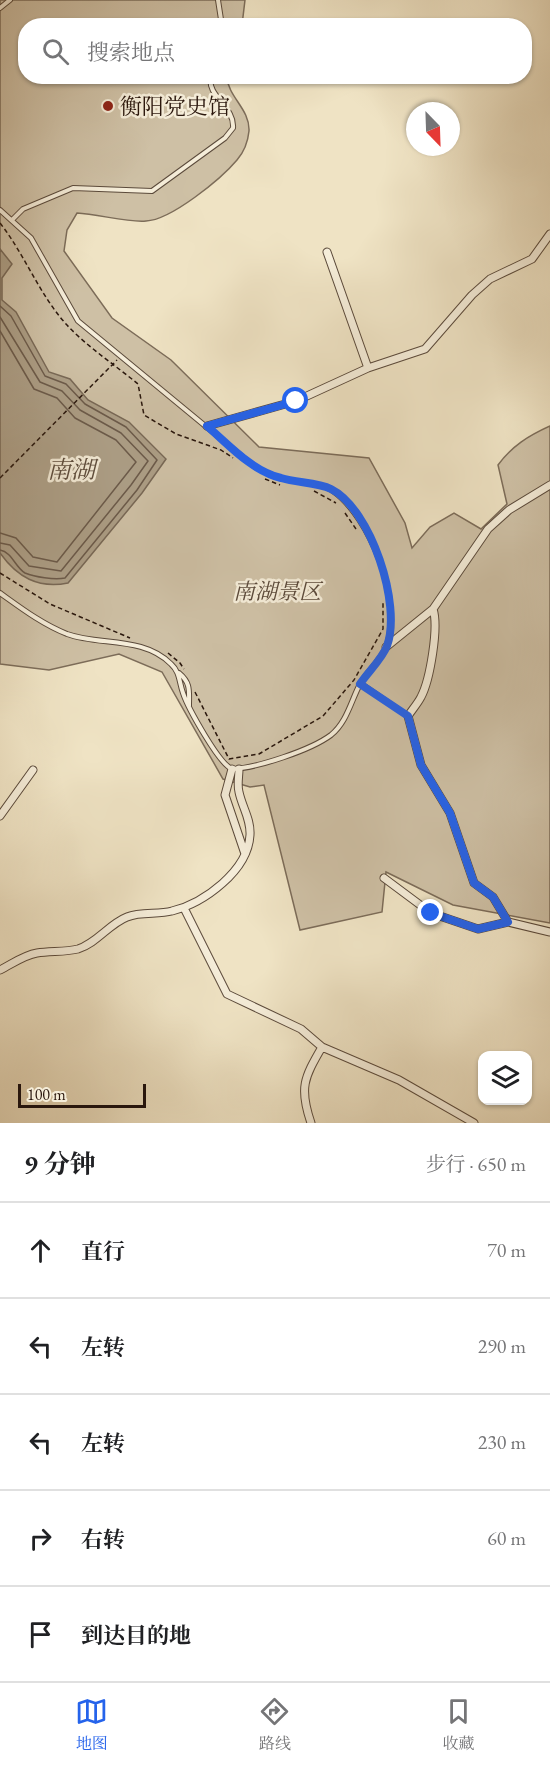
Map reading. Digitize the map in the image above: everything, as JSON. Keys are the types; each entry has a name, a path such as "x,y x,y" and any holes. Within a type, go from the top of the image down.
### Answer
{"street":[{"path":"207,426 296,401 368,368 425,349 472,295 490,279 532,259 550,234"},
{"path":"327,252 368,368"},
{"path":"386,647 433,609 488,529 509,510 550,485"},
{"path":"433,609 436,617 422,696 408,716 421,765 450,813 474,883 493,897 508,922"},
{"path":"0,970 34,953 76,949 89,944 111,925 130,916 170,912 184,908 201,900 218,886 245,855 250,836 248,819 238,790 236,769"},
{"path":"236,769 225,795 245,855"},
{"path":"0,816 33,771"},
{"path":"384,878 431,913 478,929 508,922 550,932"},
{"path":"184,908 227,994 301,1029 322,1047 399,1080 474,1123"},
{"path":"311,1123 306,1108 304,1077 322,1047"}],"lane":[{"path":"0,8 10,0"},
{"path":"218,0 221,18"},
{"path":"12,220 23,209 73,188 144,192 158,188 225,138 233,128 229,110 211,88 211,84"},
{"path":"0,210 31,238 78,321 255,467 279,478 331,489 349,505 369,534 385,571 391,624 386,647 360,684 343,721 331,735 312,746 236,769 223,762 189,706 183,693 179,673"},
{"path":"0,592 36,619 68,634 131,644 163,656 187,680 190,687 189,706"},
{"path":"360,684 408,716"}],"path":[{"path":"0,223 17,244 41,290 67,325 138,384 144,415 176,434 220,450 237,461"},
{"path":"0,478 120,357"},
{"path":"262,478 282,485"},
{"path":"314,491 340,506 357,530"},
{"path":"0,573 50,604 132,639"},
{"path":"191,683 229,759 259,754 323,716 354,680 383,629 382,599"},
{"path":"161,651 180,663 186,673"}],"green space":[{"name":"南湖景区","path":"0,0 245,0 243,18 18,18 18,84 228,84 248,123 247,142 239,157 230,168 195,197 169,214 146,221 77,213 67,230 64,251 112,318 171,360 259,447 369,458 405,523 412,548 430,527 454,513 481,529 507,504 498,465 521,442 550,426 550,923 453,905 386,872 382,912 300,930 264,785 250,787 223,779 162,672 119,654 49,670 0,664"}],"water":[{"name":"南湖","path":"0,249 12,264 2,278 2,300 16,312 49,372 70,379 88,400 129,422 166,459 142,493 68,583 47,584 29,579 14,569 0,553"}],"place":[{"name":"衡阳党史馆","path":"108,106"}],"route":[{"path":"296,401 207,426 255,467 279,478 331,489 349,505 369,534 385,571 391,624 386,647 360,684 408,716 421,765 450,813 474,883 493,897 508,922 478,929 431,913"}]}
